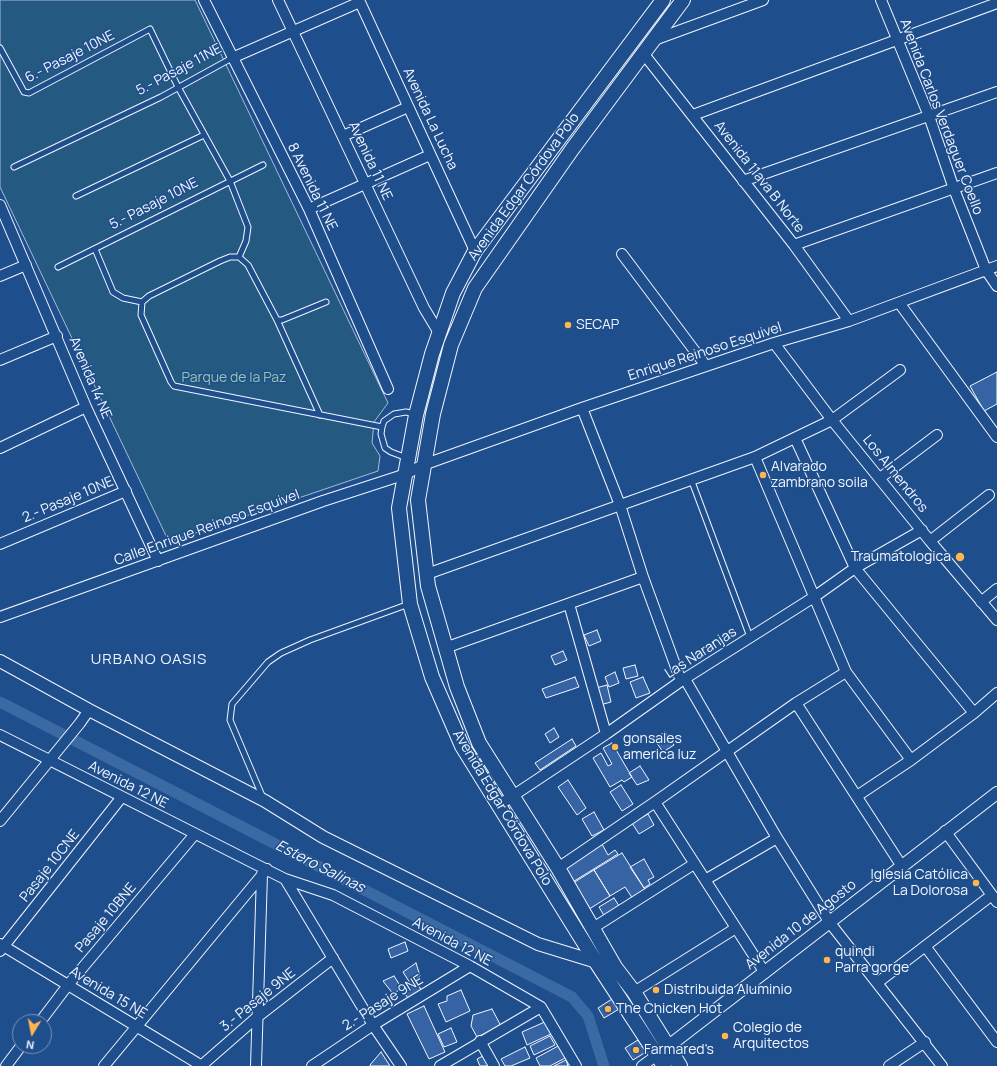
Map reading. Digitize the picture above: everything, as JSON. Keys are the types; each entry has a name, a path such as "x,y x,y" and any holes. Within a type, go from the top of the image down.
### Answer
{"main road":[{"name":"Avenida Edgar Córdova Polo","path":"663,0 474,250 453,293 439,333 416,415 399,508 410,604 432,676 462,746 596,962 663,1056 680,1066"},
{"name":"Avenida Edgar Córdova Polo","path":"663,1056 634,992 615,967 558,868 478,743 457,687 445,648 426,574 418,500 433,414 451,345 474,288 647,47 683,0"}],"street":[{"name":"8 Avenida 11 NE","path":"204,0 309,209 388,389"},
{"name":"Avenida 11 NE","path":"278,0 424,308 439,333"},
{"path":"647,47 762,0"},
{"name":"Avenida Carlos Verdaguer Coello","path":"881,0 896,40 929,116 954,189 986,270 997,286"},
{"name":"5.- Pasaje 11NE","path":"232,58 359,1"},
{"name":"Avenida La Lucha","path":"359,1 474,250"},
{"path":"693,115 997,3"},
{"name":"Avenida 11ava B Norte","path":"647,47 693,115 794,245 849,321"},
{"path":"743,181 997,92"},
{"path":"342,136 408,107"},
{"path":"309,209 430,155"},
{"path":"794,245 997,173"},
{"name":"Avenida 14 NE","path":"0,205 86,407 158,561"},
{"path":"622,254 706,366"},
{"path":"0,276 26,265"},
{"name":"Enrique Reinoso Esquivel","path":"423,465 582,408 774,343 900,304 997,266"},
{"path":"900,304 997,437"},
{"path":"0,360 57,336"},
{"name":"Los Almendros","path":"774,343 832,420 930,541 997,620"},
{"path":"426,574 754,457 832,420 900,370"},
{"path":"0,448 86,407"},
{"path":"582,408 620,505 643,576 683,680 728,751 776,838 830,923 942,1066"},
{"path":"880,478 937,435"},
{"path":"794,438 855,568 974,713"},
{"path":"754,457 846,672 911,760"},
{"name":"Calle Enrique Reinoso Esquivel","path":"0,617 323,501 406,474 423,465"},
{"name":"2.- Pasaje 10NE","path":"0,544 126,491"},
{"path":"930,541 989,495"},
{"name":"Las Naranjas","path":"499,805 606,734 683,680 814,597 855,568 922,530"},
{"path":"445,648 643,576"},
{"path":"981,602 997,589"},
{"path":"569,604 606,734"},
{"path":"0,661 89,710 265,801 322,837 538,944 615,967"},
{"path":"558,868 796,703 846,672"},
{"path":"857,796 911,760 974,713 997,693"},
{"path":"796,703 902,865"},
{"path":"0,821 48,760 57,752 89,710"},
{"name":"Avenida 12 NE","path":"0,735 121,798 195,834 265,872 333,895 470,966 541,1007 576,1066"},
{"name":"Avenida 10 de Agosto","path":"642,1066 663,1056 765,973 945,831 997,793"},
{"name":"Pasaje 10CNE","path":"1,947 121,798"},
{"path":"655,802 765,973"},
{"path":"877,983 925,946 995,899 945,831"},
{"name":"Pasaje 10BNE","path":"46,1014 68,985 195,834"},
{"path":"705,880 776,838"},
{"path":"593,928 694,864"},
{"path":"256,1066 256,1018 265,872"},
{"path":"104,1066 265,872"},
{"path":"286,879 373,1025 400,1066"},
{"path":"634,992 736,928"},
{"path":"925,946 997,1042"},
{"name":"Avenida 15 NE","path":"1,947 68,985 201,1066"},
{"name":"3.- Pasaje 9NE","path":"201,1066 256,1018 333,958"},
{"name":"2.- Pasaje 9NE","path":"312,1066 373,1025 470,966"},
{"path":"440,1066 541,1007"},
{"path":"480,1042 494,1066"},
{"path":"889,1066 924,1042"},
{"path":"6,1066 15,1054"}],"lane":[{"name":"6.- Pasaje 10NE","path":"0,48 24,92 29,93 150,29 178,87"},
{"name":"5.- Pasaje 11NE","path":"14,167 178,87 232,58"},
{"path":"178,87 230,181 248,228 246,241 239,257"},
{"path":"76,196 204,135"},
{"name":"5.- Pasaje 10NE","path":"58,267 263,165"},
{"path":"95,249 113,292 123,298 142,302"},
{"path":"320,415 277,320 248,265 239,257 230,257 220,260 149,296 142,302 141,315 170,382 174,386 320,415 382,427"},
{"path":"277,320 282,320 326,302"},
{"path":"408,459 385,448 380,434 384,421 394,414 406,412 416,415"},
{"path":"690,479 750,638"},
{"path":"265,801 230,720 232,704 268,662 281,653 310,640 410,604"}],"green space":[{"name":"Parque de la Paz","path":"0,0 195,0 388,403 374,422 372,443 380,456 378,471 169,542 0,187"}],"building":[{"path":"997,372 997,404 984,411 970,386"},
{"path":"597,630 601,641 589,646 584,635"},
{"path":"563,651 567,660 555,665 551,656"},
{"path":"635,665 638,676 626,679 623,668"},
{"path":"615,672 619,683 609,687 605,677"},
{"path":"575,677 579,687 546,698 542,689"},
{"path":"643,677 650,693 636,698 630,682"},
{"path":"607,685 611,702 600,705 596,688"},
{"path":"554,728 559,737 550,743 545,734"},
{"path":"665,732 674,745 663,752 654,739"},
{"path":"572,739 576,746 540,770 535,763"},
{"path":"612,743 632,777 624,782 622,780 610,787 593,758 601,753 608,766 612,764 603,748"},
{"path":"640,766 649,780 637,785 629,773"},
{"path":"568,780 586,808 577,815 558,787"},
{"path":"621,785 633,804 622,811 610,792"},
{"path":"594,812 604,830 592,836 582,819"},
{"path":"648,814 654,825 639,834 632,823"},
{"path":"602,844 608,855 615,850 618,854 571,883 563,869"},
{"path":"622,853 646,891 633,899 625,887 610,896 594,870"},
{"path":"644,859 654,877 648,880 650,884 644,888 630,867"},
{"path":"594,870 610,896 586,911 570,885"},
{"path":"614,898 621,909 606,919 599,907"},
{"path":"405,942 408,951 391,958 388,949"},
{"path":"416,963 420,976 410,983 403,972"},
{"path":"394,976 401,987 394,995 383,981"},
{"path":"417,982 421,990 408,998 402,990"},
{"path":"461,990 470,1011 446,1022 438,1004 447,1001 447,996"},
{"name":"The Chicken Hot","path":"612,999 619,1009 604,1018 598,1008"},
{"path":"424,1006 445,1052 429,1059 407,1014"},
{"path":"492,1009 501,1026 477,1037 471,1026 473,1015"},
{"path":"547,1021 553,1033 527,1045 522,1032"},
{"path":"451,1028 457,1042 444,1047 438,1034"},
{"path":"550,1036 555,1045 534,1055 530,1046"},
{"name":"Farmared's","path":"638,1040 646,1052 633,1060 625,1048"},
{"path":"560,1045 567,1057 550,1066 540,1066 536,1058"},
{"path":"525,1047 530,1058 511,1066 505,1066 501,1059"},
{"path":"381,1052 390,1066 370,1066 370,1065"},
{"path":"485,1055 490,1066 480,1066 477,1059"},
{"path":"566,1060 568,1066 554,1066"}],"waterway":[{"name":"Estero Salinas","path":"0,702 572,997 588,1016 604,1066"}],"place":[{"name":"SECAP","path":"568,325"},
{"name":"Alvarado zambrano soila","path":"763,475"},
{"name":"Traumatologica","path":"960,557"},
{"name":"gonsales america luz","path":"615,747"},
{"name":"Iglesia Católica La Dolorosa","path":"976,883"},
{"name":"quindi Parra gorge","path":"827,960"},
{"name":"Distribuida Aluminio","path":"656,990"},
{"name":"The Chicken Hot","path":"608,1009"},
{"name":"Colegio de Arquitectos","path":"725,1036"},
{"name":"Farmared's","path":"636,1050"}],"district":[{"name":"URBANO OASIS","path":"149,660"}]}
